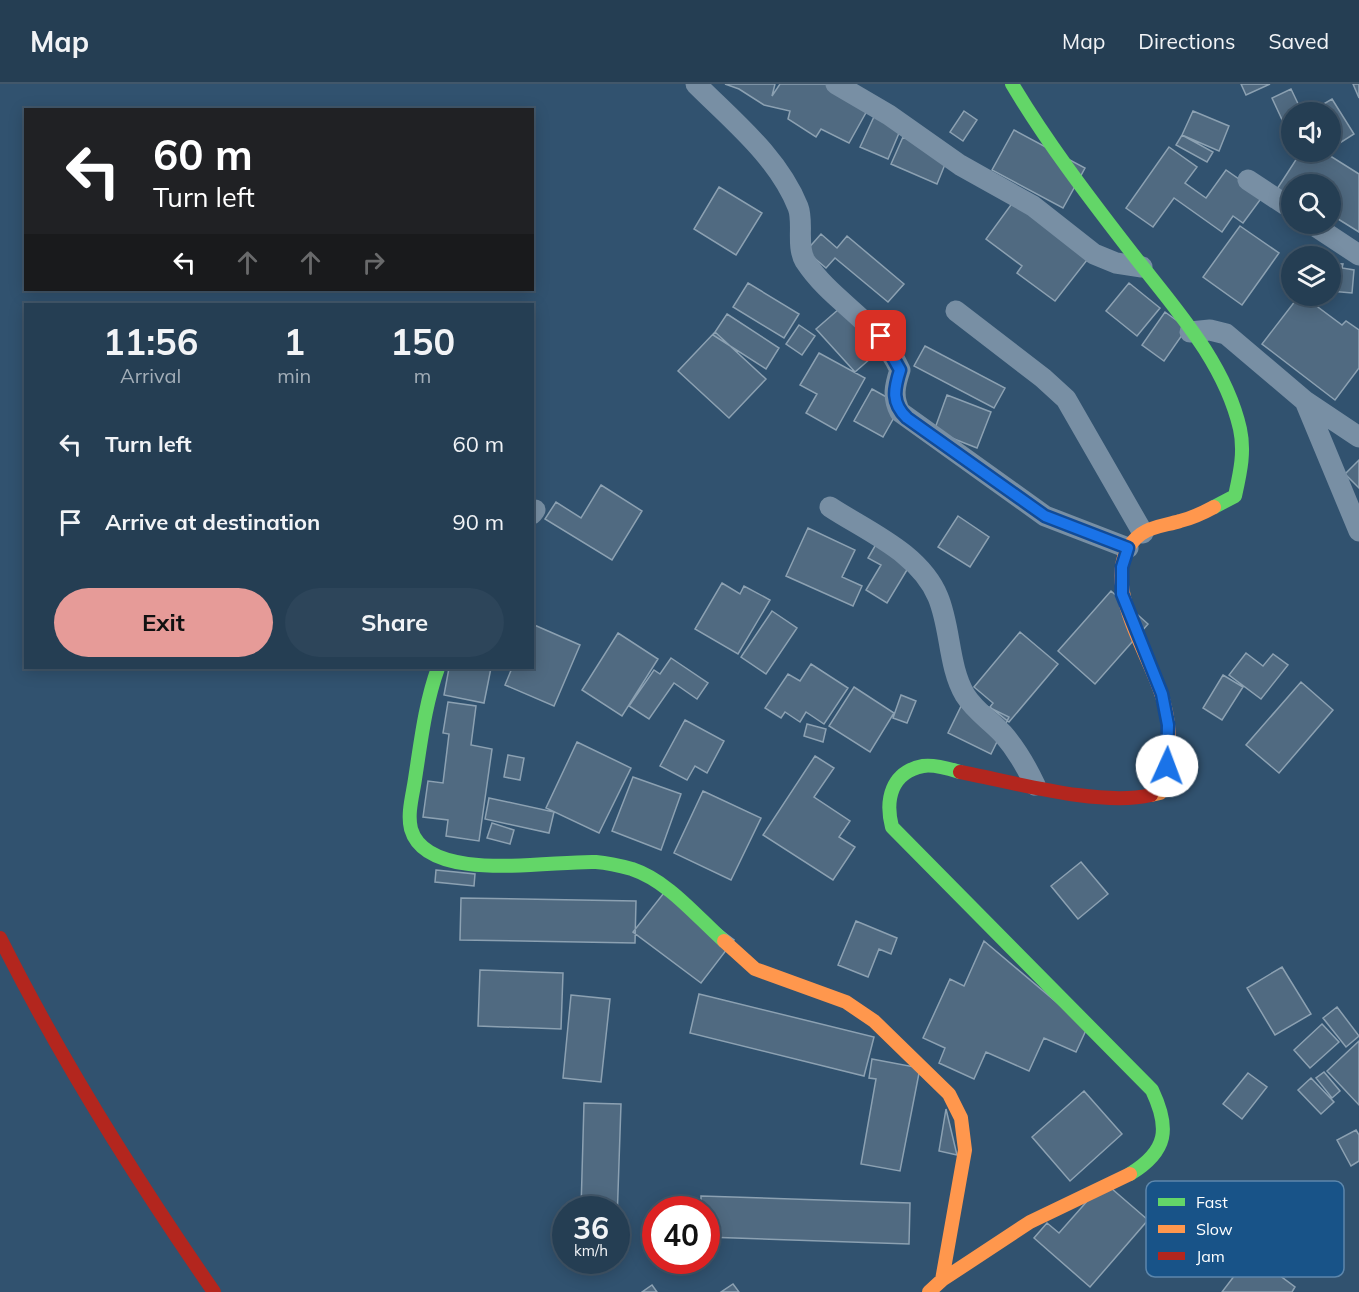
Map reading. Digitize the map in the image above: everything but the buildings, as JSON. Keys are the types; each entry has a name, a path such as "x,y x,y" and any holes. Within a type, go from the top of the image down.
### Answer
{"street":[{"path":"696,84 771,159 799,208 803,258 820,282 881,336 892,352 900,370 894,388 896,404 900,412 1045,516 1128,548"},
{"path":"836,84 897,120 960,165 1033,206 1094,254 1116,263 1142,267"},
{"path":"929,1292 942,1280 1031,1222 1121,1179 1144,1162 1161,1143 1163,1118 1152,1090 892,826 887,811 895,779 905,771 925,765 1086,795 1134,800 1160,793 1164,784 1168,751 1166,716 1162,694 1122,594 1122,567 1128,548 1143,533 1202,514 1235,496 1245,458 1242,431 1217,371 1032,117 1012,84"},
{"path":"1248,180 1281,202"},
{"path":"1327,234 1359,255"},
{"path":"956,311 1043,378 1066,399 1143,533"},
{"path":"1190,332 1210,330 1226,334 1305,401 1359,437"},
{"path":"1305,401 1359,531"},
{"path":"830,507 908,557 922,571 938,598 963,692 973,707 1002,733 1022,758 1035,784"},
{"path":"438,669 428,692 411,806 411,830 422,847 434,856 476,865 596,862 646,875 654,879 755,969 846,1002 874,1021 949,1094 964,1129 964,1158 942,1280"},
{"path":"0,938 58,1052 109,1138 214,1292"}],"traffic: fast":[{"path":"1012,84 1067,168 1178,311 1209,355 1222,379 1240,429 1242,454 1235,496 1214,507"},
{"path":"438,669 421,737 410,810 411,829 422,846 440,858 465,864 493,866 596,862 632,869 670,890 724,941"},
{"path":"960,772 942,767 923,766 904,774 897,781 890,797 892,827 1152,1090 1162,1116 1162,1138 1152,1157 1130,1174"}],"traffic: slow":[{"path":"1151,795 1160,793 1168,760 1167,714 1158,684 1129,616 1123,592 1122,570 1127,550 1145,531 1193,517 1214,507"},
{"path":"724,941 755,969 846,1002 874,1021 949,1094 961,1118 965,1150 942,1280"},
{"path":"929,1292 942,1280 1030,1222 1130,1174"}],"traffic: jam":[{"path":"960,772 1082,796 1130,798 1151,795"},
{"path":"0,938 48,1030 101,1119 214,1292"}],"route":[{"path":"881,336 900,370 894,388 896,404 900,412 1045,516 1089,536 1128,548 1120,579 1122,594 1162,694 1168,725 1167,766"}]}
